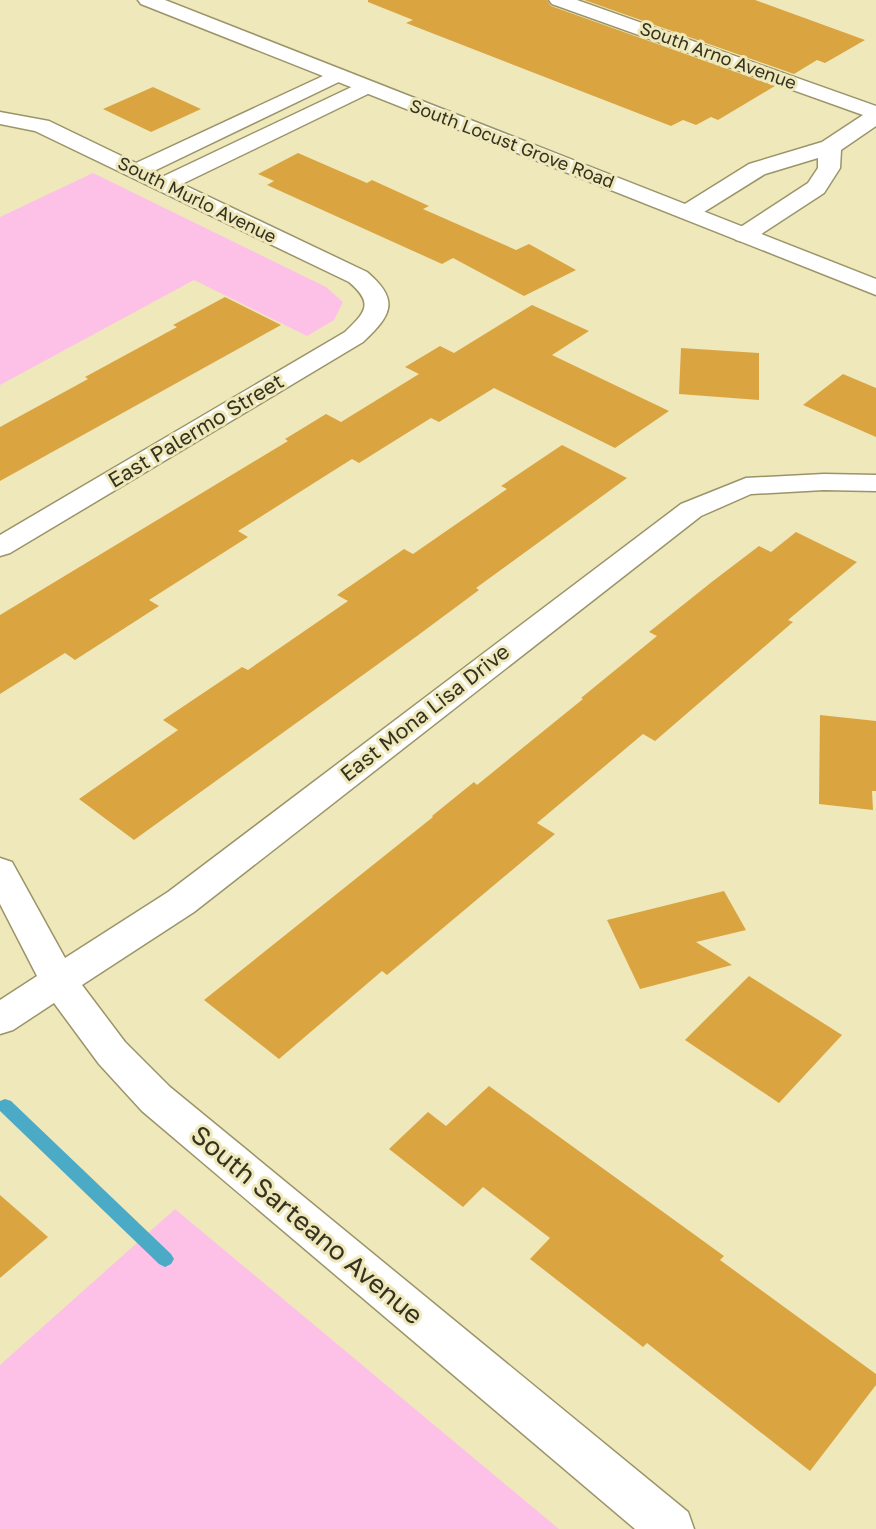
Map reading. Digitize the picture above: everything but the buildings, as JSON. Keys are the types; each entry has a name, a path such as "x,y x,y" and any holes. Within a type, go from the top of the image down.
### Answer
{"street":[{"name":"South Locust Grove Road","path":"148,0 876,288"},
{"name":"South Arno Avenue","path":"559,0 876,115"},
{"path":"136,171 338,75"},
{"path":"165,184 367,87"},
{"path":"688,212 757,169 830,147 876,115"},
{"name":"South Murlo Avenue","path":"1,118 41,126 358,277 372,288 378,303"},
{"path":"744,235 816,188 829,168 830,147"},
{"name":"East Palermo Street","path":"0,548 354,337 372,321 378,303"},
{"name":"East Mona Lisa Drive","path":"0,1019 181,902 692,510 746,486 824,482 876,483"},
{"name":"South Sarteano Avenue","path":"0,872 59,982 112,1053 156,1099 671,1529"}],"shaded area":[{"path":"93,173 326,287 343,302 334,320 307,336 194,280 0,385 0,217"},
{"path":"175,1209 559,1529 0,1529 0,1365"}],"waterway":[{"path":"5,1106 165,1259"}]}
